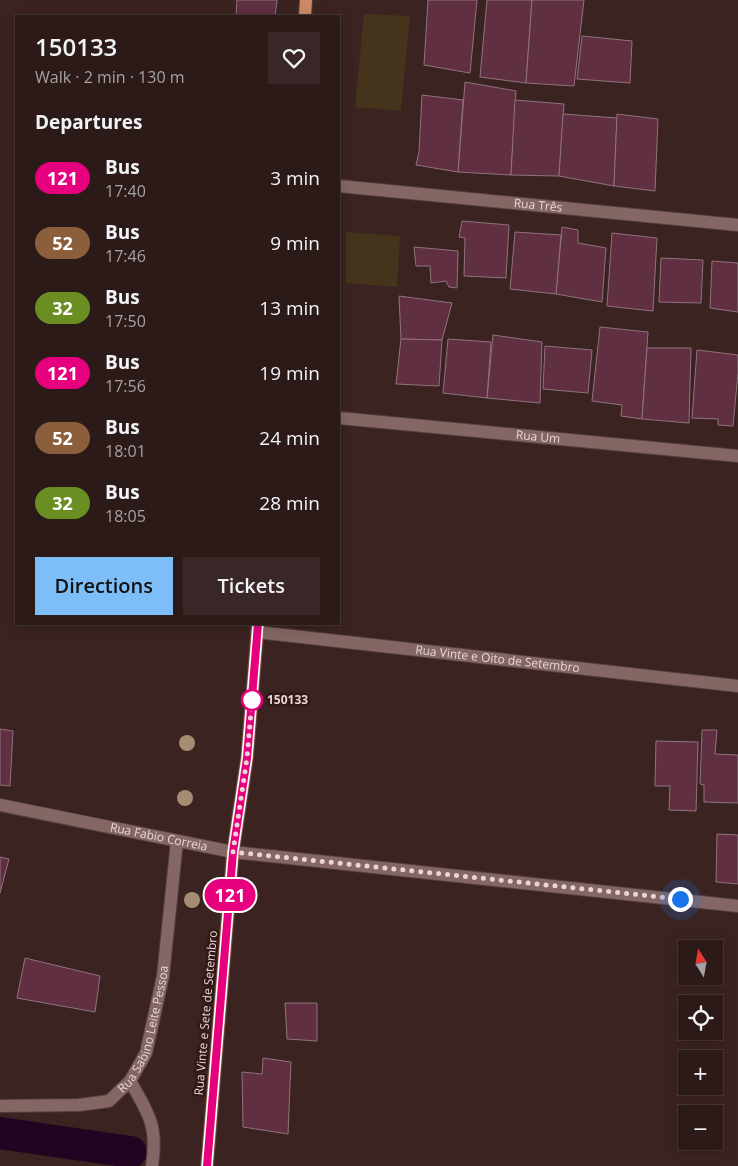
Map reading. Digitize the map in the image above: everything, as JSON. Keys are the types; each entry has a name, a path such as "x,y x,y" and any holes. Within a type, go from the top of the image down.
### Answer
{"main road":[{"path":"306,0 306,15"},
{"name":"Rua Vinte e Sete de Setembro","path":"207,1166 233,852 247,758 257,628"}],"street":[{"name":"Rua Três","path":"340,186 738,225"},
{"name":"Rua Um","path":"340,418 738,456"},
{"name":"Rua Vinte e Oito de Setembro","path":"257,628 738,686"},
{"name":"Rua Fabio Correia","path":"0,805 233,852 738,906"},
{"name":"Rua Sabino Leite Pessoa","path":"0,1106 79,1105 109,1101 130,1081 146,1053 163,976 177,841"},
{"path":"130,1081 151,1118 155,1146 152,1166"}],"shaded area":[{"path":"364,14 410,16 401,111 355,107"},
{"path":"346,232 400,236 397,287 346,283"}],"building":[{"path":"237,0 277,0 275,15 236,15"},
{"path":"428,0 477,0 470,73 424,65"},
{"path":"487,0 532,0 526,83 480,77"},
{"path":"532,0 584,0 574,86 526,83"},
{"path":"582,36 632,41 630,83 577,79"},
{"path":"465,82 516,91 511,175 458,172"},
{"path":"422,95 463,100 458,172 416,165 419,152"},
{"path":"515,100 564,104 559,176 511,175"},
{"path":"563,114 617,118 614,186 559,176"},
{"path":"617,114 658,119 655,191 614,186"},
{"path":"462,221 509,225 506,278 464,276 465,238 459,237"},
{"path":"562,227 578,230 578,243 606,248 602,302 556,294"},
{"path":"515,232 561,235 556,294 510,289"},
{"path":"612,233 657,238 653,311 607,306"},
{"path":"414,247 458,251 457,288 449,287 446,281 431,283 430,266 416,266"},
{"path":"661,258 703,260 701,303 659,302"},
{"path":"712,261 738,263 738,312 710,308"},
{"path":"399,296 452,303 442,340 401,339"},
{"path":"600,327 648,332 642,419 621,416 622,405 592,401"},
{"path":"493,335 542,342 540,403 487,398"},
{"path":"401,339 442,340 439,386 396,384"},
{"path":"448,339 491,342 487,398 443,393"},
{"path":"545,346 592,350 588,393 543,389"},
{"path":"647,348 691,348 689,423 642,419"},
{"path":"697,350 738,355 733,426 718,425 718,419 692,418"},
{"path":"0,729 13,731 10,786 0,785"},
{"path":"702,730 717,730 715,754 738,755 738,803 704,802 704,785 700,784"},
{"path":"656,741 698,742 696,811 669,810 670,786 655,786"},
{"path":"717,834 738,835 738,884 716,882"},
{"path":"0,857 9,859 0,893"},
{"path":"25,958 100,976 95,1012 17,998"},
{"path":"285,1003 317,1003 317,1041 287,1039"},
{"path":"263,1058 291,1062 288,1134 243,1127 242,1072 262,1074"}],"waterway":[{"path":"0,1133 131,1152"}],"bus line":[{"name":"121","path":"207,1166 233,852 247,758 258,625"}],"place":[{"name":"150133","path":"252,700"}],"route":[{"path":"252,700 247,758 233,852 680,899"}]}
